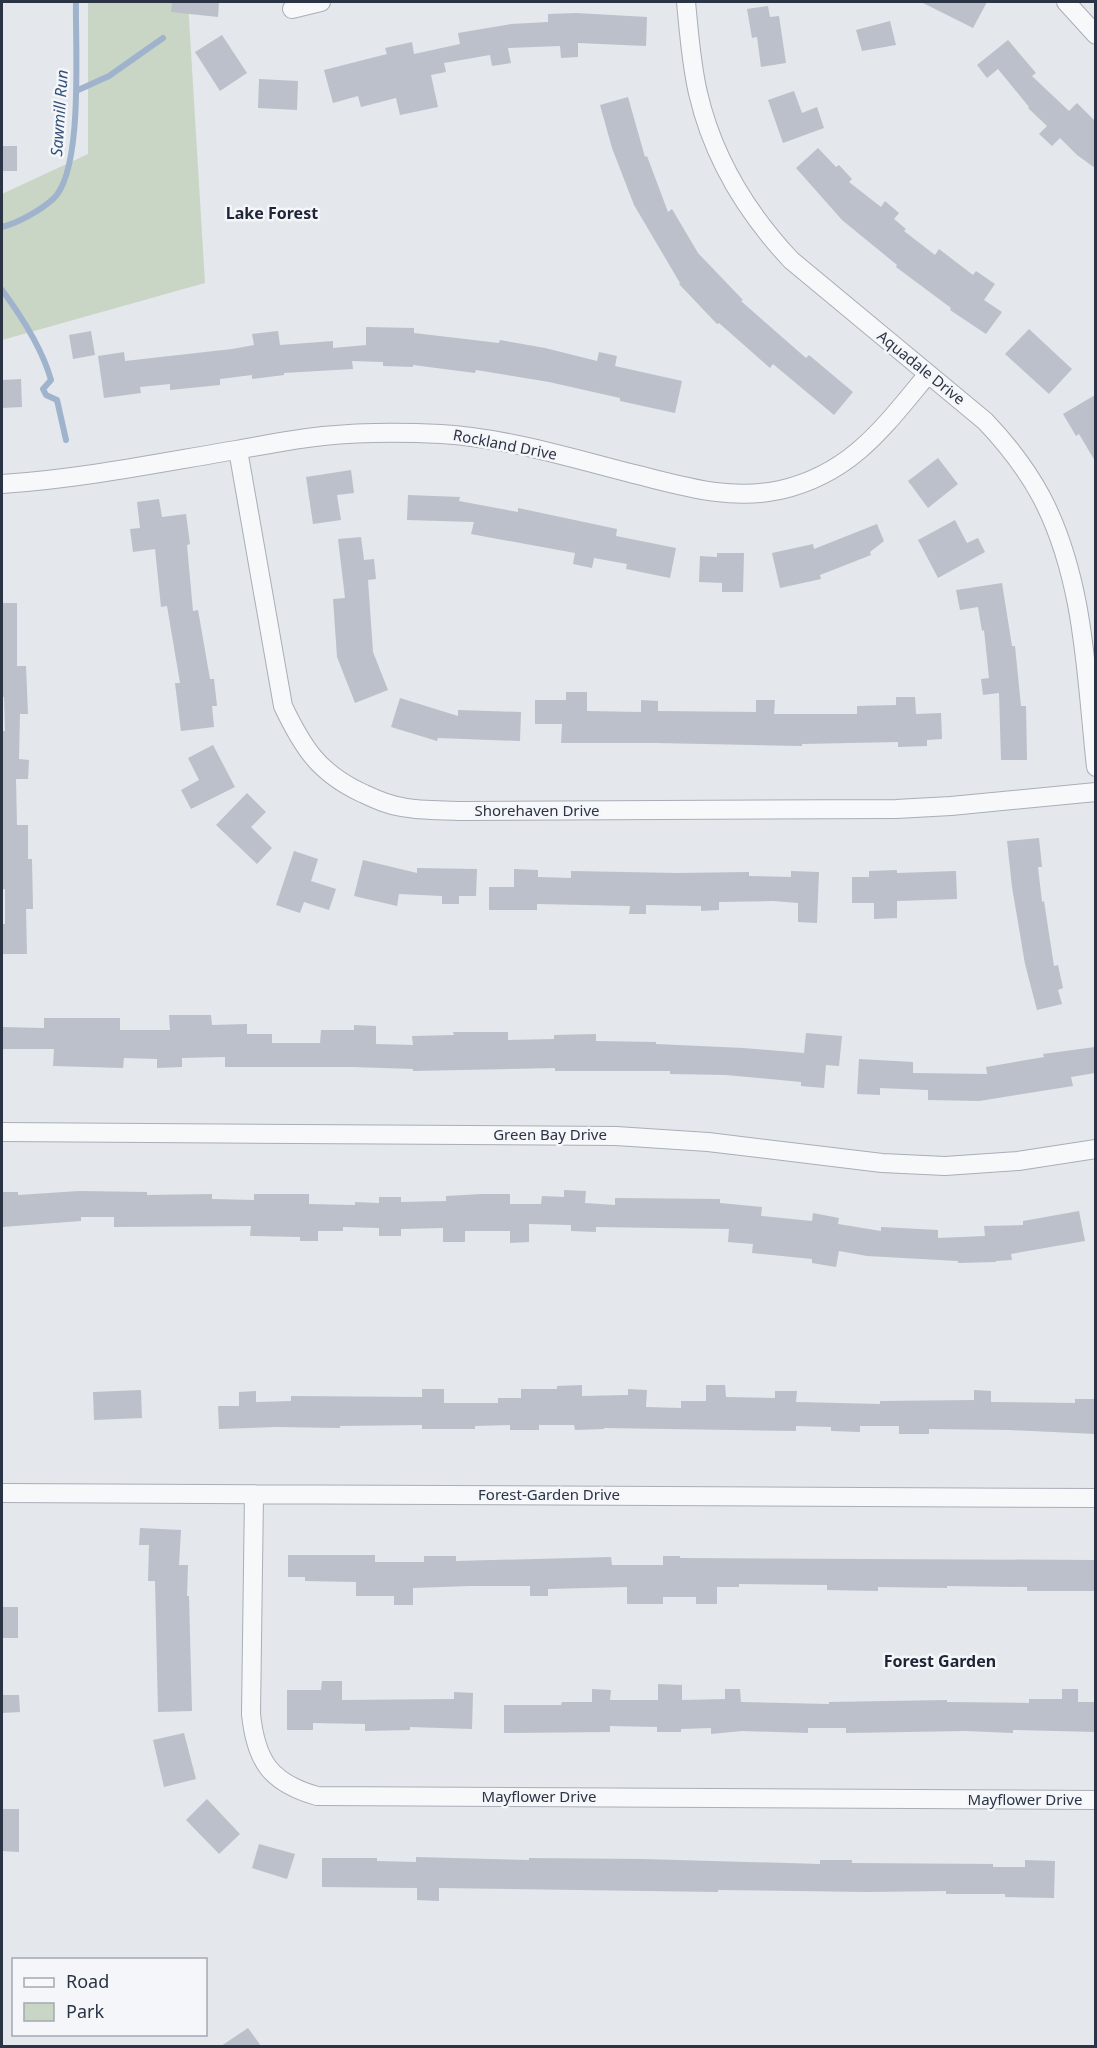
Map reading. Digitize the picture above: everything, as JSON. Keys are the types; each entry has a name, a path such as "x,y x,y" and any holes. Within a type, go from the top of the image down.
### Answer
{"street":[{"path":"292,9 321,2"},
{"name":"Aquadale Drive","path":"686,2 693,64 705,121 715,148 737,193 750,213 764,232 791,260 985,421 1003,440 1028,474 1053,522 1068,563 1083,644 1095,767"},
{"path":"1066,2 1095,35"},
{"name":"Rockland Drive","path":"2,484 82,476 323,436 384,432 479,438 530,448 699,491 732,494 759,493 805,483 848,460 877,436 928,374"},
{"name":"Shorehaven Drive","path":"238,450 283,706 296,734 327,772 342,783 383,803 403,808 462,812 896,809 1095,792"},
{"name":"Green Bay Drive","path":"2,1132 616,1136 708,1142 882,1163 945,1166 1018,1161 1095,1149"},
{"name":"Forest-Garden Drive","path":"2,1493 1095,1498"},
{"name":"Mayflower Drive","path":"254,1494 251,1714 253,1730 266,1765 278,1779 295,1790 317,1796 1095,1800"}],"green space":[{"path":"88,2 188,2 205,283 2,340 2,194 88,154"}],"building":[{"path":"172,2 219,2 218,17 171,12"},
{"path":"921,2 987,2 973,28"},
{"path":"768,6 770,17 779,16 786,63 761,67 757,37 752,38 747,9"},
{"path":"576,13 647,17 646,46 578,43 578,57 561,58 560,46 508,48 511,63 492,66 490,55 444,63 446,72 431,75 438,107 400,115 396,98 361,107 358,96 333,103 324,70 387,54 385,48 412,42 414,54 460,44 458,33 511,24 548,22 548,14"},
{"path":"890,21 896,45 862,51 856,30"},
{"path":"222,35 247,73 220,91 195,52"},
{"path":"1008,40 1036,73 1032,76 1069,111 1077,103 1095,121 1095,168 1077,155 1060,138 1052,146 1039,134 1047,126 1028,108 998,69 987,78 977,65"},
{"path":"259,79 298,81 297,110 258,108"},
{"path":"794,91 802,113 817,107 824,128 783,143 768,100"},
{"path":"628,97 645,157 647,156 668,212 672,209 698,253 743,300 741,301 806,358 809,355 853,392 834,415 773,364 770,368 719,323 717,324 679,284 634,205 612,148 600,105"},
{"path":"2,146 17,146 17,171 2,171"},
{"path":"818,148 836,167 839,165 852,179 849,182 881,207 885,201 899,213 894,219 906,229 904,231 935,255 939,249 973,275 976,271 995,284 984,300 1002,312 986,334 950,310 951,308 896,267 897,265 842,220 796,168"},
{"path":"366,327 414,328 414,333 499,343 500,340 597,361 599,352 617,356 615,366 682,381 675,413 549,382 476,370 475,373 413,365 413,367 383,366 383,362 352,361 353,369 284,373 284,375 252,379 252,375 220,379 220,385 170,390 170,384 140,387 141,393 104,398 98,356 124,352 125,361 232,349 254,345 252,334 278,331 280,345 333,341 333,348 366,345"},
{"path":"1029,329 1072,369 1049,394 1005,354"},
{"path":"91,331 95,355 73,359 69,335"},
{"path":"21,379 22,407 2,408 2,380"},
{"path":"1095,395 1095,461 1079,434 1076,436 1063,414"},
{"path":"938,458 958,484 928,508 908,481"},
{"path":"351,470 354,493 337,495 341,520 313,524 306,477"},
{"path":"408,495 460,497 459,501 518,512 518,508 617,529 616,536 676,548 670,578 626,569 627,564 594,558 592,568 573,564 575,553 471,534 474,522 407,520"},
{"path":"159,499 162,517 186,514 190,544 187,545 193,611 198,610 210,679 214,679 217,706 212,706 214,727 181,731 175,683 180,683 167,606 161,607 155,549 133,552 130,529 140,528 137,502"},
{"path":"955,520 967,543 978,538 985,552 938,578 918,540"},
{"path":"877,524 884,541 870,552 871,555 820,575 821,579 780,588 772,553 813,544 814,549"},
{"path":"361,537 364,560 374,559 376,579 368,580 373,652 388,690 355,703 337,657 333,599 345,598 338,539"},
{"path":"717,553 744,553 743,592 722,592 722,583 699,582 700,556 717,557"},
{"path":"1002,583 1012,646 1015,646 1021,706 1026,706 1027,760 1001,760 999,693 983,695 981,679 989,678 984,630 982,631 978,607 960,610 956,590"},
{"path":"2,603 17,603 17,666 26,666 28,714 20,714 19,759 29,760 28,779 16,779 17,825 28,825 28,859 32,859 33,909 26,909 27,954 2,954 5,889 2,889 2,731 5,731 4,697 2,697"},
{"path":"566,692 587,692 587,711 641,712 641,700 658,701 658,711 756,712 756,700 775,700 774,714 857,714 857,706 896,705 896,697 915,697 916,714 941,713 942,739 927,740 927,746 898,747 898,742 802,744 802,746 561,743 562,724 535,724 535,700 566,700"},
{"path":"400,698 458,716 458,710 521,712 520,741 438,738 437,741 391,727"},
{"path":"213,745 235,787 191,809 181,790 199,780 188,758"},
{"path":"247,793 266,812 251,827 272,848 257,864 216,825"},
{"path":"1039,838 1042,867 1038,867 1042,902 1044,901 1054,966 1058,965 1063,988 1058,990 1062,1004 1037,1010 1025,964 1007,841"},
{"path":"294,851 318,859 311,881 336,889 329,910 304,902 300,913 276,905"},
{"path":"363,860 417,873 417,868 477,869 476,896 459,896 459,904 442,904 442,896 399,894 397,906 354,896"},
{"path":"514,869 538,870 538,877 571,878 571,871 749,872 749,876 791,877 791,871 819,872 817,923 798,922 798,903 773,901 719,902 719,910 701,911 701,906 646,905 646,914 629,914 630,906 537,904 537,910 489,910 489,887 514,887"},
{"path":"897,870 897,873 956,871 957,899 897,901 897,918 874,919 874,903 852,903 852,877 869,877 869,871"},
{"path":"169,1015 211,1015 212,1025 247,1024 247,1034 272,1034 272,1043 320,1043 321,1030 354,1030 354,1025 376,1026 376,1044 413,1045 412,1036 454,1035 453,1032 508,1032 508,1040 554,1039 554,1035 596,1034 596,1041 656,1042 656,1044 804,1053 806,1033 842,1036 839,1066 826,1065 824,1088 801,1086 801,1082 726,1075 670,1074 670,1071 555,1071 555,1068 413,1071 413,1069 353,1067 225,1067 225,1057 182,1058 182,1067 157,1068 157,1059 124,1058 123,1068 53,1066 54,1049 2,1049 2,1027 44,1028 44,1018 120,1018 120,1030 170,1030"},
{"path":"1095,1047 1095,1073 1071,1077 1073,1086 979,1101 928,1100 928,1090 880,1088 880,1095 857,1094 859,1059 913,1062 913,1073 987,1074 986,1067 1044,1057 1043,1054"},
{"path":"564,1190 586,1191 585,1203 615,1205 615,1198 720,1199 720,1203 762,1207 761,1216 812,1221 813,1213 839,1218 838,1224 881,1231 881,1227 938,1230 938,1238 985,1236 984,1226 1023,1225 1023,1221 1079,1211 1085,1241 1011,1254 1012,1260 996,1262 958,1263 958,1261 867,1256 839,1251 836,1267 812,1263 812,1259 752,1253 753,1244 728,1242 729,1229 596,1227 596,1232 571,1231 571,1225 529,1224 529,1242 510,1243 510,1231 465,1231 465,1242 443,1242 443,1228 401,1229 401,1236 379,1236 379,1228 343,1227 343,1231 318,1231 318,1241 300,1241 300,1237 250,1236 251,1226 114,1227 114,1217 81,1217 81,1221 2,1227 2,1192 18,1192 18,1195 79,1191 147,1192 147,1195 212,1194 212,1199 254,1200 254,1194 309,1194 309,1204 355,1205 355,1202 379,1203 379,1197 401,1197 401,1202 446,1201 446,1196 482,1194 510,1194 510,1204 541,1204 542,1196 564,1197"},
{"path":"582,1385 582,1396 628,1395 628,1389 647,1390 646,1407 681,1408 681,1401 706,1401 706,1385 725,1385 726,1397 775,1398 775,1391 797,1391 796,1402 880,1404 880,1401 974,1400 974,1390 991,1391 991,1402 1075,1403 1075,1399 1095,1399 1095,1434 929,1429 929,1434 899,1434 899,1426 860,1426 860,1432 831,1431 831,1427 796,1426 796,1431 604,1428 575,1430 574,1425 539,1425 539,1430 510,1430 510,1425 475,1426 475,1429 422,1429 422,1425 219,1429 218,1406 239,1406 239,1392 256,1391 256,1402 291,1401 291,1396 422,1397 422,1389 444,1389 444,1403 498,1403 498,1398 521,1398 521,1389 557,1389 557,1386"},
{"path":"141,1390 142,1418 94,1420 93,1392"},
{"path":"140,1528 181,1530 179,1565 188,1565 187,1596 189,1596 192,1711 158,1712 155,1581 148,1581 149,1545 139,1545"},
{"path":"288,1555 375,1555 375,1562 424,1562 424,1556 456,1556 456,1561 611,1557 612,1565 663,1565 663,1556 680,1556 680,1558 1095,1560 1095,1591 1027,1591 1027,1587 947,1586 947,1588 878,1587 878,1591 827,1590 827,1585 739,1584 739,1587 717,1587 717,1604 696,1604 696,1597 663,1597 663,1604 627,1604 627,1587 548,1589 548,1596 530,1596 530,1586 470,1586 413,1588 413,1605 394,1605 394,1596 356,1596 356,1582 305,1581 305,1577 288,1577"},
{"path":"2,1607 18,1607 18,1638 2,1638"},
{"path":"322,1681 342,1681 342,1700 454,1699 454,1692 473,1693 472,1729 410,1727 410,1730 365,1731 365,1724 313,1723 313,1730 287,1730 287,1690 321,1690"},
{"path":"658,1684 682,1685 682,1700 725,1699 725,1689 740,1689 741,1702 829,1704 829,1702 947,1700 947,1702 1029,1703 1029,1699 1062,1699 1062,1689 1078,1689 1078,1702 1095,1702 1095,1732 1013,1730 1013,1733 966,1731 846,1733 846,1728 808,1728 808,1733 742,1731 711,1734 711,1728 657,1732 657,1727 610,1726 610,1732 504,1733 504,1705 561,1705 562,1702 592,1702 592,1689 611,1690 610,1700 658,1700"},
{"path":"2,1695 19,1695 20,1712 2,1713"},
{"path":"184,1733 196,1779 164,1787 153,1740"},
{"path":"207,1799 240,1834 219,1854 186,1820"},
{"path":"2,1809 19,1809 19,1852 2,1851"},
{"path":"259,1844 295,1854 287,1879 252,1868"},
{"path":"416,1857 529,1860 529,1858 643,1859 820,1864 820,1860 852,1860 852,1863 993,1864 993,1867 1025,1867 1025,1860 1055,1861 1054,1898 1005,1897 1005,1894 946,1894 946,1891 718,1890 718,1892 439,1888 439,1901 417,1900 417,1888 322,1887 322,1858 377,1858 377,1861 416,1862"},
{"path":"248,2028 261,2046 221,2046"}],"waterway":[{"name":"Sawmill Run","path":"2,227 42,207 53,199 63,184 70,162 74,135 76,2"},
{"path":"76,91 109,76 163,38"},
{"path":"2,290 24,322 42,356 51,380 43,389 46,395 57,400 66,440"}],"district":[{"name":"Lake Forest","path":"272,213"},
{"name":"Forest Garden","path":"940,1661"}]}
